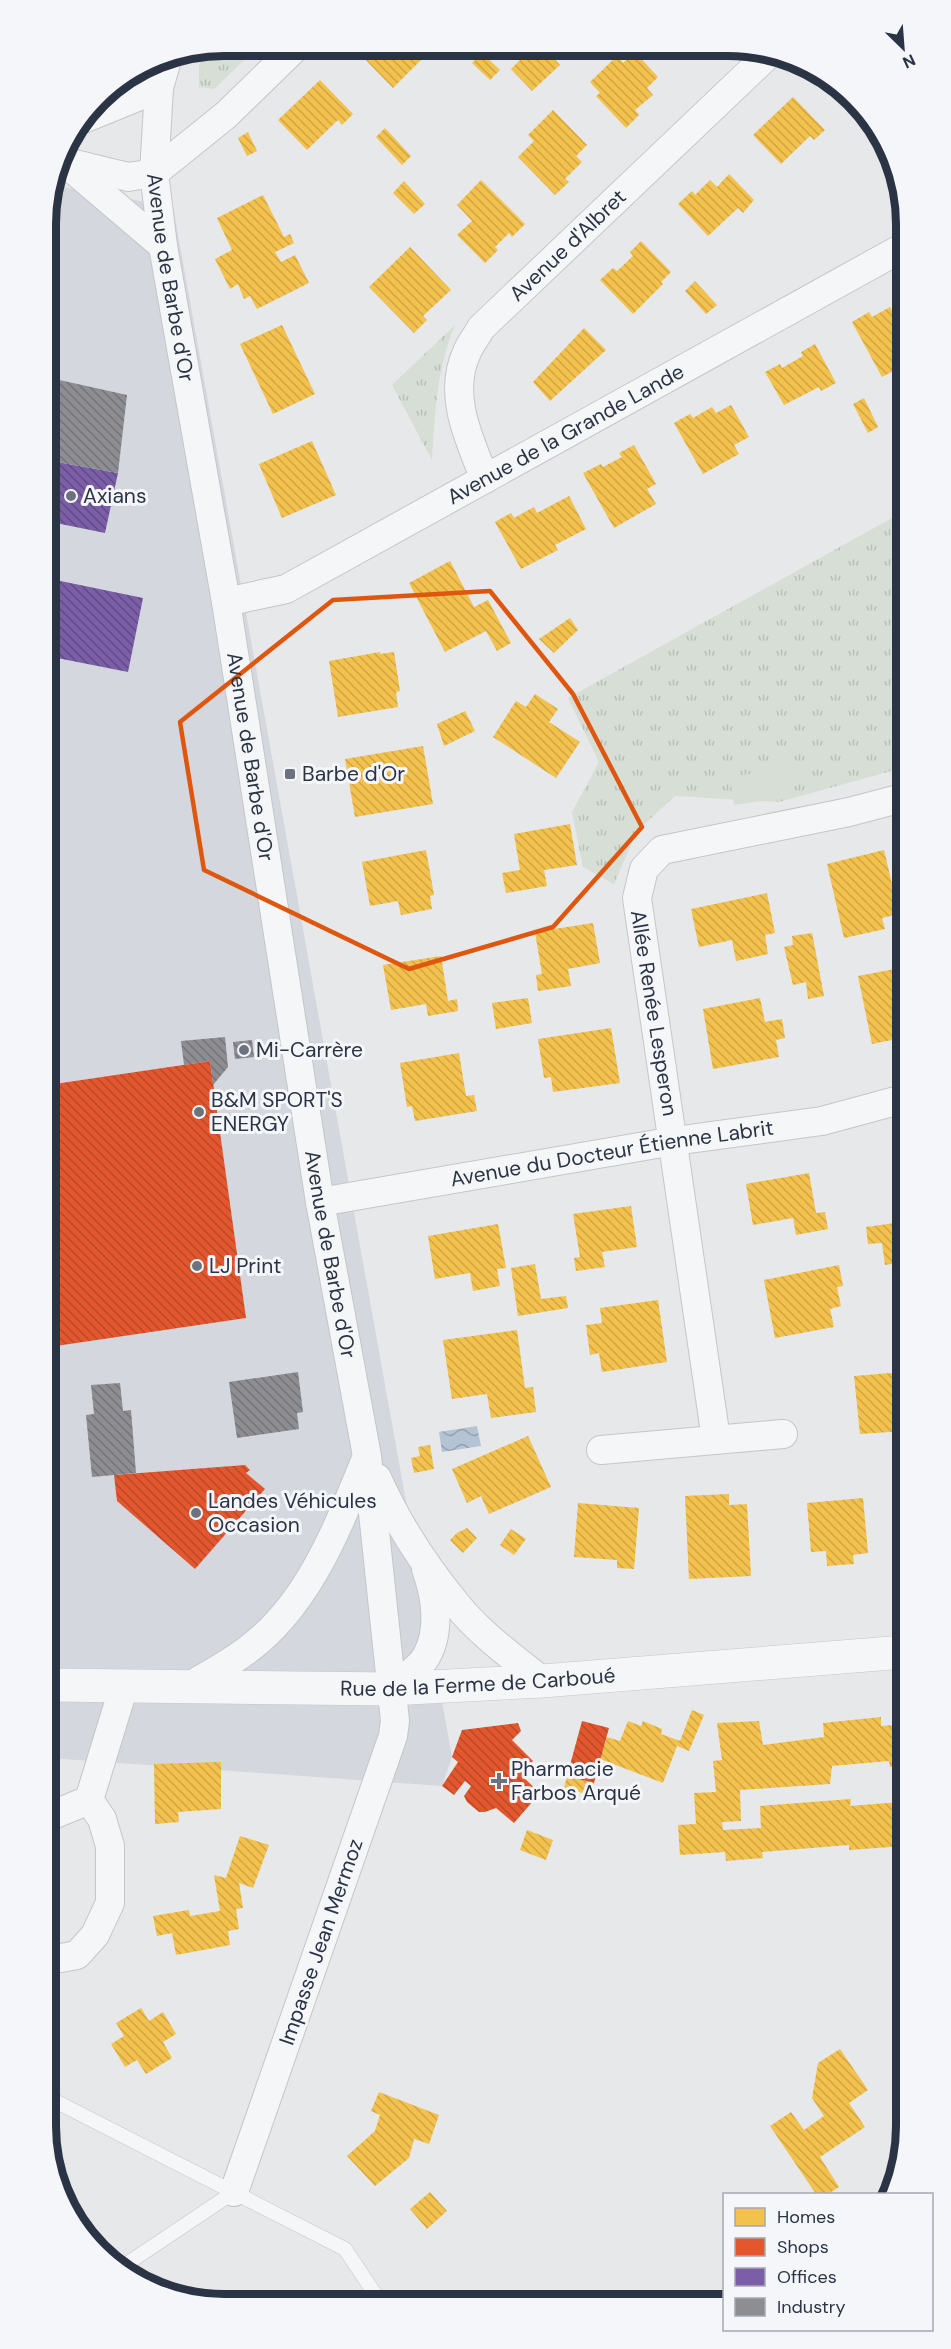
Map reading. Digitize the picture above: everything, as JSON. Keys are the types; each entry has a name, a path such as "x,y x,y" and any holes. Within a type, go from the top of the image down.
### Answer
{"street":[{"path":"67,162 128,177 154,173 226,115 287,56"},
{"name":"Avenue d'Albret","path":"485,479 460,412 459,380 466,352 482,328 763,60"},
{"name":"Avenue de Barbe d'Or","path":"165,65 159,88 154,173 164,246 226,602 320,1202 368,1456 390,1689"},
{"path":"136,80 159,88"},
{"path":"97,113 159,88"},
{"path":"66,164 164,246"},
{"name":"Avenue de la Grande Lande","path":"226,602 286,589 896,251"},
{"name":"Allée Renée Lesperon","path":"716,1439 637,898 644,869 662,850 849,812 896,800"},
{"name":"Avenue du Docteur Étienne Labrit","path":"320,1202 674,1141 822,1121 896,1101"},
{"path":"601,1450 783,1434"},
{"path":"187,1687 219,1670 248,1650 276,1623 300,1594 335,1535 368,1456"},
{"name":"Avenue de Barbe d'Or","path":"368,1456 392,1511 458,1606 489,1637 542,1681"},
{"name":"Avenue de Barbe d'Or","path":"390,1689 425,1658 436,1629 432,1585 420,1554"},
{"name":"Rue de la Ferme de Carboué","path":"56,1685 390,1689 542,1681 895,1653"},
{"path":"89,1800 124,1686"},
{"name":"Impasse Jean Mermoz","path":"234,2192 393,1736 395,1721 390,1689"},
{"path":"56,1814 89,1800"},
{"path":"56,1959 77,1955 95,1935 110,1903 110,1846 102,1819 89,1800"}],"lane":[{"path":"56,2102 345,2249 375,2294"},
{"path":"127,2263 234,2192"}],"highlighted area":[{"path":"490,591 573,694 642,827 553,927 409,969 204,870 180,722 333,600"}],"shaded area":[{"path":"60,186 173,207 452,1757 442,1786 56,1758 56,213"}],"green space":[{"path":"248,56 214,89 199,87 201,57"},
{"path":"455,325 441,374 432,460 392,385"},
{"path":"896,516 896,770 779,802 675,796 637,831 614,884 583,867 572,812 599,762 568,698"},
{"path":"789,768 794,796 734,805 730,777"}],"water":[{"path":"477,1426 481,1446 442,1452 439,1432"}],"building: Homes":[{"path":"362,56 419,56 422,59 393,88"},
{"path":"479,56 485,56 500,70 490,80 472,63"},
{"path":"524,56 552,56 560,65 532,91 511,69"},
{"path":"617,56 623,63 631,56 639,56 658,77 647,88 653,95 635,110 639,115 626,128 596,96 600,93 590,82"},
{"path":"320,80 353,114 342,125 338,120 307,150 278,120"},
{"path":"793,97 825,130 814,140 810,136 781,164 753,135"},
{"path":"553,110 587,145 576,156 582,162 565,179 569,182 555,195 518,157 534,141 528,135"},
{"path":"385,128 411,156 402,165 376,137"},
{"path":"248,132 257,151 247,156 238,138"},
{"path":"729,174 754,200 743,213 738,208 708,236 678,204 692,191 695,195 710,180 717,187"},
{"path":"481,180 525,224 512,237 509,233 495,247 498,250 485,263 457,235 472,221 457,205"},
{"path":"404,181 425,204 414,214 393,193"},
{"path":"263,195 284,237 290,234 294,243 275,252 281,262 295,255 309,283 257,309 250,296 244,299 238,284 230,289 215,259 232,250 217,218"},
{"path":"641,241 671,272 661,282 663,284 633,314 600,280 613,268 617,271 633,256 630,252"},
{"path":"410,247 451,290 423,316 427,320 414,333 369,287"},
{"path":"695,281 717,305 706,314 685,291"},
{"path":"890,307 894,314 896,313 896,370 882,377 852,322 869,312 872,317"},
{"path":"282,325 315,394 273,414 240,344"},
{"path":"584,328 606,350 550,401 533,382"},
{"path":"815,344 836,383 821,391 819,387 784,405 765,372 780,364 782,368 803,356 801,352"},
{"path":"864,398 878,427 868,433 853,404"},
{"path":"731,405 749,437 734,445 739,454 703,474 674,423 690,414 693,418 712,407 716,413"},
{"path":"312,441 336,495 282,518 259,464"},
{"path":"634,445 656,484 647,489 656,504 614,528 583,473 601,464 603,467 622,457 619,453"},
{"path":"569,496 586,529 555,545 558,550 521,569 495,522 511,513 514,518 534,507 537,513"},
{"path":"450,561 474,607 488,600 511,643 497,651 486,631 445,652 409,583"},
{"path":"570,618 578,630 554,653 539,639"},
{"path":"380,652 380,654 394,652 400,691 396,692 398,707 338,717 329,661"},
{"path":"535,694 558,709 549,722 580,742 556,778 493,737 516,701 526,707"},
{"path":"465,711 475,731 444,746 437,724"},
{"path":"423,746 433,804 355,817 345,759"},
{"path":"570,824 577,865 544,870 547,886 506,893 502,873 520,870 514,834"},
{"path":"426,850 434,895 430,896 432,909 401,915 398,901 370,906 362,862"},
{"path":"884,850 896,900 896,915 882,918 885,929 844,938 827,864"},
{"path":"767,893 775,933 765,935 768,954 736,961 732,940 699,947 691,909"},
{"path":"593,923 600,963 568,969 571,986 538,991 536,975 542,974 535,932"},
{"path":"812,933 824,996 808,999 806,982 793,985 784,947 793,945 792,936"},
{"path":"441,956 448,1001 457,999 458,1011 428,1016 426,1004 391,1010 383,965"},
{"path":"896,969 896,1039 872,1044 858,976"},
{"path":"528,998 532,1023 496,1029 492,1003"},
{"path":"760,998 765,1022 782,1019 785,1038 776,1040 779,1057 713,1069 703,1009"},
{"path":"611,1028 620,1083 553,1092 551,1077 544,1078 538,1039"},
{"path":"459,1053 466,1096 474,1095 477,1111 415,1121 412,1106 407,1107 400,1063"},
{"path":"809,1173 816,1213 825,1212 828,1229 796,1235 793,1218 753,1225 746,1184"},
{"path":"631,1206 637,1247 602,1252 605,1267 576,1271 574,1258 580,1257 573,1214"},
{"path":"895,1223 895,1263 885,1265 882,1243 868,1244 866,1227"},
{"path":"498,1224 506,1268 497,1269 500,1286 473,1291 470,1273 435,1279 428,1236"},
{"path":"535,1264 541,1299 566,1296 568,1308 518,1316 511,1268"},
{"path":"839,1265 843,1286 837,1287 841,1306 830,1309 834,1327 775,1338 764,1280"},
{"path":"658,1300 667,1362 602,1372 599,1353 590,1355 586,1325 602,1323 600,1308"},
{"path":"517,1330 525,1388 533,1387 536,1412 491,1418 487,1394 452,1399 443,1340"},
{"path":"895,1373 895,1432 860,1434 854,1376"},
{"path":"528,1436 551,1487 489,1514 481,1496 467,1503 452,1469"},
{"path":"430,1445 434,1469 414,1473 411,1458 420,1456 418,1447"},
{"path":"729,1494 729,1505 747,1504 751,1576 689,1579 685,1496"},
{"path":"863,1498 868,1553 853,1555 854,1564 827,1566 826,1551 811,1552 807,1503"},
{"path":"578,1503 639,1508 634,1569 617,1568 617,1560 574,1557"},
{"path":"467,1528 477,1538 463,1553 450,1540"},
{"path":"511,1529 526,1539 514,1555 500,1545"},
{"path":"692,1710 704,1715 689,1751 677,1746 663,1783 600,1759 607,1737 620,1741 628,1721 641,1726 643,1721 662,1729 661,1734 680,1741"},
{"path":"881,1717 881,1726 895,1725 895,1767 890,1767 889,1761 832,1766 830,1784 740,1790 741,1821 722,1822 723,1830 761,1828 760,1806 851,1799 850,1806 895,1802 895,1847 849,1850 849,1845 762,1852 763,1858 726,1861 725,1852 680,1855 678,1825 696,1824 694,1793 716,1792 713,1761 722,1760 717,1723 759,1721 763,1745 824,1737 823,1723"},
{"path":"221,1762 221,1809 178,1812 179,1822 155,1824 154,1764"},
{"path":"567,1776 594,1783 590,1795 564,1788"},
{"path":"527,1830 553,1840 546,1860 520,1850"},
{"path":"240,1836 269,1845 253,1888 239,1883 243,1908 236,1909 239,1929 228,1931 230,1945 176,1955 172,1933 157,1936 153,1916 189,1910 190,1916 220,1911 214,1875 226,1878"},
{"path":"141,2008 149,2021 163,2012 176,2034 163,2042 172,2058 146,2074 137,2060 125,2067 111,2044 124,2036 116,2023"},
{"path":"840,2049 868,2090 849,2103 865,2127 820,2157 839,2187 830,2193 815,2193 770,2126 791,2112 804,2130 824,2116 812,2098 818,2063"},
{"path":"379,2092 439,2115 429,2144 414,2139 409,2158 375,2186 347,2156 375,2131 380,2115 371,2111"},
{"path":"430,2192 447,2211 427,2229 410,2209"}],"building: Shops":[{"path":"210,1061 246,1318 56,1346 56,1084"},
{"path":"245,1465 250,1470 246,1473 265,1489 195,1569 117,1501 114,1475"},
{"path":"582,1721 609,1728 594,1783 567,1776"},
{"path":"518,1723 521,1731 512,1740 533,1761 522,1776 540,1793 514,1823 496,1808 479,1812 467,1802 464,1796 471,1786 465,1781 454,1795 442,1786 458,1762 452,1757 462,1730"}],"building: Offices":[{"path":"56,462 118,473 105,533 56,523"},
{"path":"56,580 143,598 128,672 56,658"}],"building: Industry":[{"path":"56,379 127,395 118,473 56,462"},
{"path":"225,1037 228,1067 213,1085 210,1061 184,1065 181,1041"},
{"name":"Mi-Carrère","path":"252,1040 254,1057 235,1059 233,1042"},
{"path":"298,1372 303,1412 297,1413 299,1429 237,1438 229,1382"},
{"path":"120,1383 123,1411 131,1410 136,1473 92,1477 86,1415 94,1414 91,1385"}],"place":[{"name":"Axians","path":"71,496"},
{"name":"Barbe d'Or","path":"290,774"},
{"name":"Mi-Carrère","path":"244,1050"},
{"name":"B&M SPORT'S ENERGY","path":"199,1112"},
{"name":"LJ Print","path":"197,1266"},
{"name":"Landes Véhicules Occasion","path":"196,1513"},
{"name":"Pharmacie Farbos Arqué","path":"499,1781"}]}
